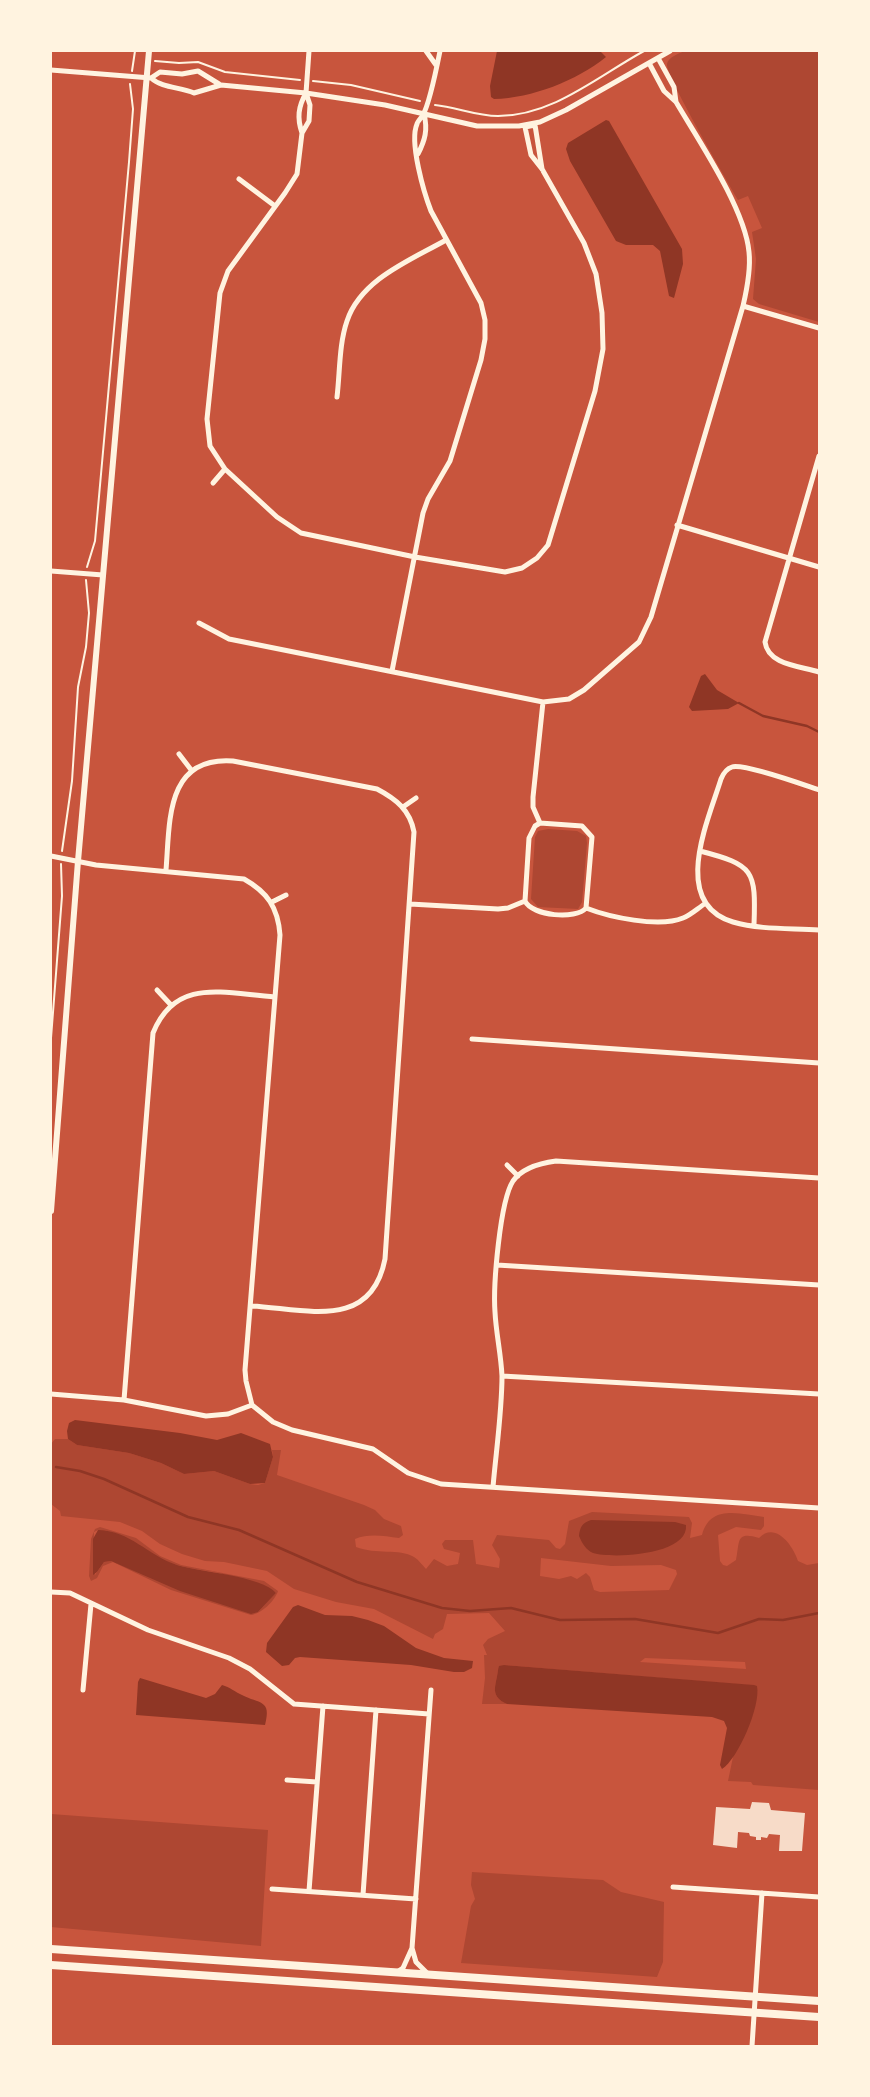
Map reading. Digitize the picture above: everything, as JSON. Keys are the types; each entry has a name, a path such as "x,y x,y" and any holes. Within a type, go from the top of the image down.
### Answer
{"main road":[{"path":"51,1949 819,2001"},
{"path":"51,1965 819,2017"}],"street":[{"path":"51,1211 78,861 149,78 149,51"},
{"path":"309,51 306,93 310,105 309,121 302,133 296,174 228,271 220,293 207,432 210,446 225,469 277,517 301,533 505,572 522,568 537,558 548,545 595,391 603,349 603,313 596,274 584,243 542,169 531,155 524,127 566,110 670,51"},
{"path":"426,51 436,65"},
{"path":"392,671 423,513 453,453 485,340 485,320 481,303 424,195 414,139 416,124 424,114 440,51"},
{"path":"658,58 674,87 676,102"},
{"path":"199,623 229,639 543,702 569,699 584,690 639,642 646,630 743,306 750,253 746,234 732,202 676,102 664,91 649,63"},
{"path":"51,70 149,78 159,85 184,88 194,93 221,85 348,98 477,126 500,128 535,125 542,169"},
{"path":"149,78 160,72 182,74 198,71 221,85"},
{"path":"302,133 298,120 299,104 306,93"},
{"path":"418,154 427,128 424,114"},
{"path":"239,179 275,206"},
{"path":"337,397 347,320 355,303 381,277 446,240"},
{"path":"743,306 819,328"},
{"path":"819,456 767,633 766,650 779,660 819,672"},
{"path":"213,483 225,469"},
{"path":"677,525 819,567"},
{"path":"51,571 103,575"},
{"path":"540,823 533,807 533,797 543,702"},
{"path":"179,754 192,771"},
{"path":"166,870 173,800 180,784 192,771 215,761 240,762 377,789 391,796 403,807 412,824 415,840 381,1276 373,1291 359,1303 341,1310 252,1306"},
{"path":"819,790 746,768 731,767 720,779 700,851 697,877 698,887 706,903 719,916 731,922 819,930"},
{"path":"403,807 416,799"},
{"path":"540,823 582,826 592,837 586,908 582,913 575,915 538,912 530,908 525,901 530,836 534,827 540,823"},
{"path":"700,851 730,859 749,873 756,897 754,925"},
{"path":"51,856 96,864 244,879 259,888 272,902 280,935 245,1370 252,1405 273,1422 292,1430 373,1449 408,1473 430,1482 819,1508"},
{"path":"272,902 286,895"},
{"path":"410,904 498,909 525,901"},
{"path":"586,908 620,918 672,920 683,918 706,903"},
{"path":"158,990 171,1005"},
{"path":"124,1400 152,1041 161,1016 183,996 199,992 275,997"},
{"path":"472,1039 819,1063"},
{"path":"493,1488 502,1376 494,1308 502,1209 513,1181 518,1176 538,1164 556,1161 819,1178"},
{"path":"507,1165 518,1176"},
{"path":"498,1265 819,1285"},
{"path":"502,1376 819,1394"},
{"path":"51,1394 124,1400 214,1417 252,1405"},
{"path":"51,1592 70,1593 148,1630 229,1658 250,1670 294,1704 429,1714"},
{"path":"83,1690 92,1604"},
{"path":"396,1972 403,1968 412,1948 431,1690"},
{"path":"309,1891 323,1706"},
{"path":"363,1895 376,1710"},
{"path":"287,1780 317,1782"},
{"path":"673,1887 819,1897"},
{"path":"272,1889 416,1899"},
{"path":"752,2046 762,1893"},
{"path":"412,1948 420,1968 430,1975"}],"path":[{"path":"132,69 135,51"},
{"path":"434,105 497,116 516,114 556,102 644,51"},
{"path":"133,59 141,60"},
{"path":"157,61 198,62 225,72 300,80"},
{"path":"313,81 351,85 421,102"},
{"path":"87,568 95,541 129,162 133,109 130,85"},
{"path":"62,850 72,781 78,687 90,604 86,580"},
{"path":"51,1038 62,896 61,864"}],"shaded area":[{"path":"497,51 600,51 606,57 581,74 553,87 494,99 491,97 490,86"},
{"path":"684,51 819,51 819,322 759,304 753,299 756,259 752,232 762,228 748,196 738,200 669,72 668,62"},
{"path":"606,120 682,249 683,264 674,298 669,296 660,251 653,245 626,245 616,241 570,161 566,149 568,143"},
{"path":"705,674 717,690 739,703 728,709 692,711 689,707 701,676"},
{"path":"538,831 577,831 586,836 582,902 578,909 538,907 531,899 535,837"},
{"path":"75,1420 217,1440 241,1433 270,1444 273,1457 265,1483 250,1484 214,1471 184,1474 129,1453 77,1445 68,1439 67,1431 69,1423"},
{"path":"55,1439 68,1439 77,1445 129,1453 184,1474 214,1471 258,1485 265,1483 273,1457 272,1450 281,1450 277,1475 364,1505 375,1510 384,1519 401,1526 403,1535 399,1538 360,1537 355,1539 356,1547 408,1554 426,1569 434,1559 447,1566 458,1564 460,1553 444,1549 442,1544 445,1540 473,1540 476,1564 499,1568 500,1559 492,1545 497,1535 549,1540 560,1549 565,1544 569,1521 592,1512 689,1517 692,1523 690,1538 702,1535 706,1525 719,1515 736,1513 764,1517 761,1530 736,1527 718,1535 720,1561 727,1566 736,1560 742,1537 759,1538 771,1532 788,1542 798,1561 807,1565 819,1563 819,1790 728,1781 748,1685 504,1665 498,1670 495,1690 498,1698 507,1704 482,1704 484,1655 487,1655 483,1645 488,1639 505,1631 489,1613 447,1614 443,1629 435,1634 433,1639 374,1609 336,1602 294,1589 267,1571 205,1561 182,1554 120,1522 61,1516 60,1511 51,1504 51,1444","holes":["541,1558 611,1566 661,1565 676,1570 677,1574 669,1590 600,1592 594,1590 586,1573 577,1579 571,1576 559,1579 540,1576","645,1658 745,1662 746,1669 640,1662"]},
{"path":"585,1522 675,1522 686,1525 684,1535 676,1543 663,1549 632,1555 603,1555 588,1550 579,1536"},
{"path":"100,1527 136,1538 160,1556 181,1565 264,1581 278,1591 267,1606 259,1612 251,1615 171,1590 113,1562 103,1566 97,1578 91,1581 91,1539 95,1529","holes":["107,1531 123,1536 168,1562 226,1575 276,1593 258,1612 111,1561 104,1562 95,1575 94,1532"]},
{"path":"98,1530 119,1534 177,1565 258,1582 276,1593 258,1612 251,1614 180,1591 111,1561 104,1562 93,1575 93,1539"},
{"path":"298,1605 325,1615 352,1616 368,1620 384,1626 416,1648 444,1658 473,1661 472,1668 464,1672 454,1672 411,1665 300,1657 295,1658 289,1665 282,1666 266,1652 267,1643 293,1607"},
{"path":"499,1666 754,1685 757,1686 757,1695 752,1718 741,1744 722,1769 720,1765 727,1728 724,1721 712,1717 507,1704 498,1698 495,1690"},
{"path":"140,1678 206,1698 215,1694 222,1685 225,1686 265,1706 265,1725 136,1715"},
{"path":"51,1814 268,1830 261,1946 51,1927"},
{"path":"472,1872 603,1880 621,1892 664,1902 663,1962 657,1977 461,1963 471,1906 475,1899 471,1885"}],"building":[{"path":"752,1802 769,1803 771,1810 805,1813 802,1851 779,1851 780,1835 769,1834 767,1838 756,1840 756,1837 750,1836 749,1833 738,1832 737,1848 713,1845 716,1807 750,1809"}],"waterway":[{"path":"739,703 763,716 807,726 819,732"},
{"path":"56,1467 104,1479 188,1517 239,1530 357,1582 442,1608 470,1611 511,1608 560,1620 635,1619 718,1633 759,1619 783,1620 819,1613"}]}
